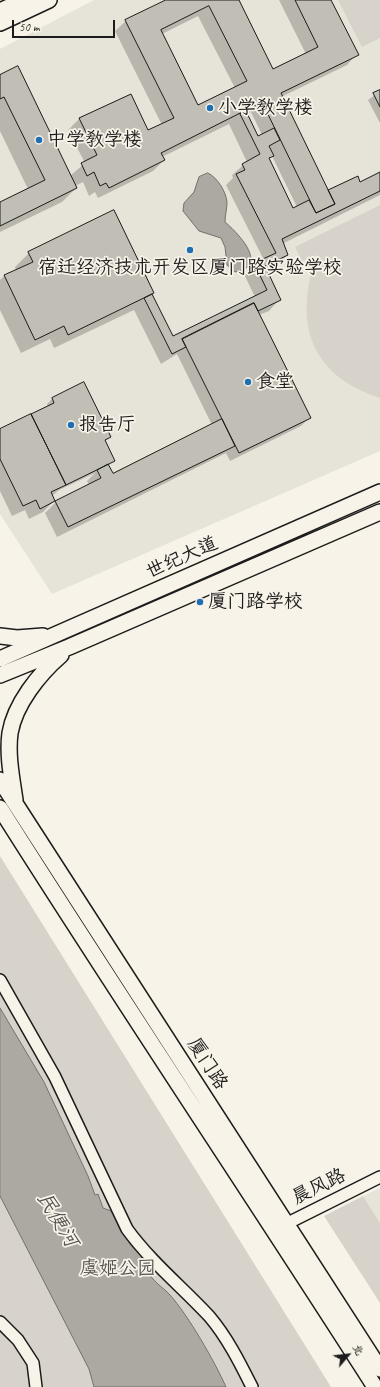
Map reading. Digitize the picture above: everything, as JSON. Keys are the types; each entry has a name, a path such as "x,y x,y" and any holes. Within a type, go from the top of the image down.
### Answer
{"street":[{"path":"0,11 24,0"},
{"path":"0,23 49,0"},
{"name":"世纪大道","path":"0,659 60,634 380,492"},
{"name":"世纪大道","path":"0,675 69,647 380,512"},
{"path":"0,636 17,638 60,634"},
{"path":"16,805 10,759 10,733 32,685 45,669 69,647"},
{"name":"厦门路","path":"0,780 281,1227 375,1387"},
{"name":"厦门路","path":"0,808 101,968 380,1369"},
{"path":"0,980 55,1077 127,1229 142,1250 209,1316 225,1339 252,1387"},
{"name":"晨风路","path":"281,1227 380,1177"},
{"path":"0,1322 18,1340 33,1363 36,1387"}],"shaded area":[{"name":"宿迁经济技术开发区厦门路实验学校","path":"94,0 380,0 380,451 52,594 0,514 0,49"},
{"path":"380,1188 380,1223 363,1196"}],"green space":[{"path":"338,0 380,0 380,38 362,47"},
{"path":"380,205 380,398 356,388 337,375 323,360 313,343 308,323 307,302 310,279 317,255 302,261 295,247"},
{"name":"虞姬公园","path":"0,856 331,1387 0,1387"},
{"path":"363,1196 380,1223 380,1303 324,1216"}],"water":[{"path":"208,173 218,182 225,194 227,202 225,222 243,241 251,256 250,263 245,269 235,272 227,265 225,247 221,238 199,231 183,211 184,203 194,192 199,177"},
{"name":"民便河","path":"0,1008 44,1082 88,1176 95,1195 98,1194 103,1208 111,1211 130,1244 151,1267 148,1270 151,1277 170,1295 185,1314 208,1352 226,1387 94,1387 89,1369 0,1196"}],"building":[{"name":"小学教学楼","path":"166,0 239,0 273,69 318,47 295,0 331,0 359,55 281,93 335,204 316,213 262,102 161,153 165,160 109,188 106,183 100,186 94,172 87,176 81,163 97,155 79,118 131,94 148,130 174,118 125,20","holes":["209,6 247,81 198,105 161,30"]},
{"name":"中学教学楼","path":"18,66 77,188 0,226 0,202 45,180 4,97 0,99 0,75"},
{"path":"380,90 380,107 373,93"},
{"path":"246,111 258,136 274,128 280,140 269,146 274,156 269,158 293,208 309,200 316,213 335,204 328,190 358,176 360,182 380,172 380,191 282,239 288,255 265,266 281,300 258,311 254,303 182,339 186,347 172,354 144,298 152,294 173,336 267,290 254,263 276,253 236,174 245,170 242,164 260,154 240,114"},
{"path":"114,210 154,293 68,335 64,326 35,340 4,275 33,262 28,252"},
{"name":"食堂","path":"254,303 311,418 239,453 182,339"},
{"name":"报告厅","path":"84,382 111,437 105,440 115,461 66,485 31,414 54,403 52,398"},
{"path":"31,414 66,485 51,492 55,501 40,509 36,500 23,506 0,459 0,429"},
{"path":"222,419 235,446 68,527 55,501 101,478 97,470 108,464 113,473"}],"place":[{"name":"小学教学楼","path":"210,108"},
{"name":"中学教学楼","path":"39,140"},
{"name":"宿迁经济技术开发区厦门路实验学校","path":"190,250"},
{"name":"食堂","path":"248,382"},
{"name":"报告厅","path":"71,425"},
{"name":"厦门路学校","path":"200,602"}]}
